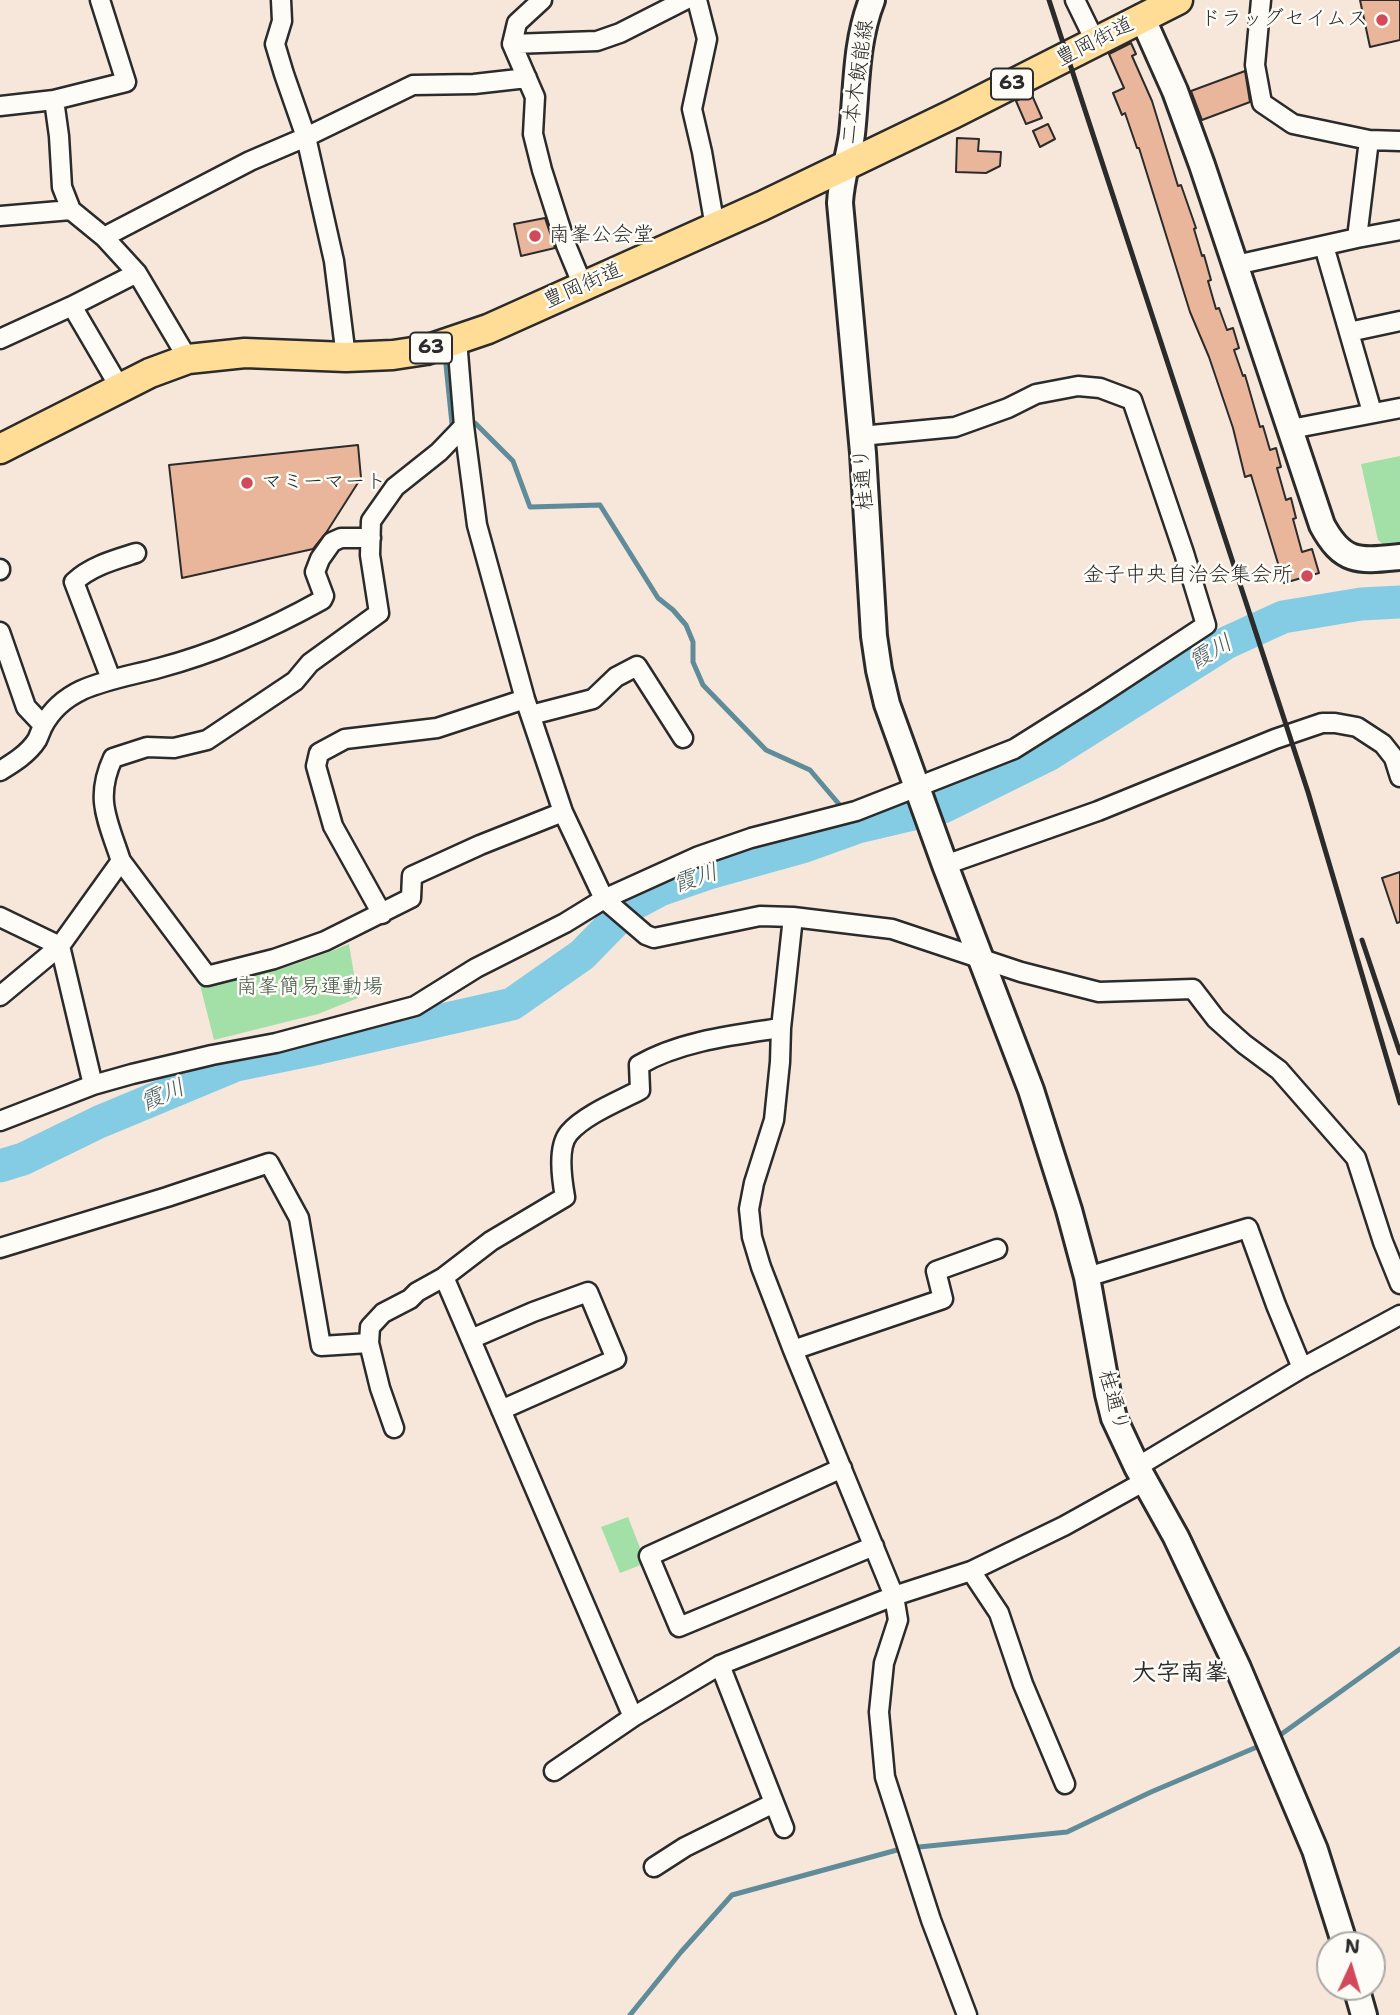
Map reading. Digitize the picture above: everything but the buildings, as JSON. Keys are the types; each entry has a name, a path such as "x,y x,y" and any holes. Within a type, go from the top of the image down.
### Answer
{"main road":[{"name":"豊岡街道","path":"0,449 150,373 188,359 246,353 393,355 426,350 488,329 715,227 953,114 1178,0"}],"street":[{"path":"0,106 54,100 126,82 100,0"},
{"path":"281,0 282,21 275,44 306,137 334,261 346,356"},
{"path":"542,0 517,23 512,44 535,97 533,134 542,170 566,246 583,286"},
{"path":"512,44 597,41 620,33 685,0"},
{"path":"697,0 707,39 692,109 715,227"},
{"name":"二本木飯能線","path":"845,165 851,135 859,47 872,0"},
{"path":"1075,0 1095,41"},
{"path":"1261,0 1255,65 1262,103 1293,124 1369,141 1400,141"},
{"path":"1142,17 1175,91 1237,265 1322,525 1331,542 1355,558 1372,560 1400,557"},
{"path":"104,237 250,161 413,85 474,84 527,78"},
{"path":"54,100 62,187 71,210 104,237 137,273 188,359"},
{"path":"1357,238 1369,141"},
{"name":"桂通り","path":"845,165 840,203 861,436 874,636 879,670 891,714 1031,1090 1069,1210 1087,1278 1114,1418 1141,1474 1176,1536 1238,1668 1315,1850 1341,1931"},
{"path":"0,216 71,210"},
{"path":"1237,265 1400,230"},
{"path":"1324,246 1372,412"},
{"path":"0,339 137,273"},
{"path":"72,306 120,388"},
{"path":"1349,332 1400,321"},
{"path":"457,340 464,426 477,525 528,707 563,812 604,899 646,935 654,938 760,916 793,917 892,929 1021,972 1099,992 1193,989 1216,1019 1279,1070 1356,1158 1383,1242 1400,1284"},
{"path":"0,1121 93,1085 212,1055 276,1043 415,1006 476,968 565,923 604,899 699,856 751,838 856,811 1014,748 1206,625 1132,400 1100,388 1078,386 1036,394 955,427 861,436"},
{"path":"1291,429 1400,408"},
{"path":"464,426 439,452 395,487 371,521 370,555 379,613 310,663 295,681 208,740 174,748 147,747 113,758 105,775 102,794 108,823 121,861 207,976 325,942 411,898 412,876 563,812"},
{"path":"0,771 22,757 36,742 53,710 65,699 111,679 160,668 238,642 322,600 324,596 316,572 320,559 332,541 341,538 371,538"},
{"path":"111,679 74,582 108,562 136,553"},
{"path":"0,632 26,707 43,725"},
{"path":"382,914 333,827 316,766 319,753 345,739 437,728 528,707 593,699 616,677 637,666 683,738"},
{"path":"945,864 1098,810 1275,739 1322,723 1357,727 1384,744 1394,758 1400,777"},
{"path":"0,996 60,946 121,861"},
{"path":"0,917 60,946"},
{"path":"793,917 774,1120 754,1183 749,1209 752,1237 793,1350 894,1596 898,1620 884,1663 879,1712 885,1777 931,1920 967,2015"},
{"path":"60,946 93,1085"},
{"path":"394,1428 380,1388 369,1343 370,1327 383,1313 410,1299 491,1241 565,1197 562,1155 568,1134 591,1116 640,1090 639,1065 652,1057 720,1037 781,1028"},
{"path":"0,1248 269,1163 299,1218 321,1346 369,1343"},
{"path":"1087,1278 1248,1228 1302,1368"},
{"path":"793,1350 943,1299 936,1271 997,1250"},
{"path":"444,1277 633,1717"},
{"path":"471,1339 533,1312 588,1293 616,1359 501,1410"},
{"path":"554,1771 633,1717 720,1665 894,1596 971,1571 1064,1526 1302,1368 1400,1315"},
{"path":"842,1468 649,1556 679,1627 874,1546"},
{"path":"971,1571 999,1613 1023,1684 1065,1784"},
{"path":"720,1665 784,1828"},
{"path":"654,1867 685,1847 774,1803"}],"green space":[{"path":"1400,456 1400,547 1389,549 1378,540 1361,464"},
{"name":"南峯簡易運動場","path":"349,944 358,998 318,1014 214,1040 200,985 276,970"},
{"path":"628,1517 646,1563 620,1573 601,1527"}],"waterway":[{"path":"446,365 452,424 475,423 513,461 530,507 600,505 658,598 686,625 693,642 693,662 703,685 766,750 810,770 844,810"},
{"name":"霞川","path":"0,1166 23,1159 99,1122 236,1065 512,1004 582,955 630,906 660,890 858,827 943,807 1048,755 1226,643 1283,617 1361,604 1400,602"},
{"path":"850,817 858,827"},
{"path":"1276,1738 1400,1649"},
{"path":"919,1847 1067,1832 1151,1792 1264,1744"},
{"path":"630,2015 732,1895 897,1850"}],"railway":[{"path":"1049,0 1308,792 1400,1103"},
{"path":"1362,940 1400,1053"}],"place":[{"name":"ドラッグセイムス","path":"1382,20"},
{"name":"南峯公会堂","path":"535,236"},
{"name":"マミーマート","path":"247,483"},
{"name":"金子中央自治会集会所","path":"1307,576"}],"district":[{"name":"大字南峯","path":"1180,1674"}]}
